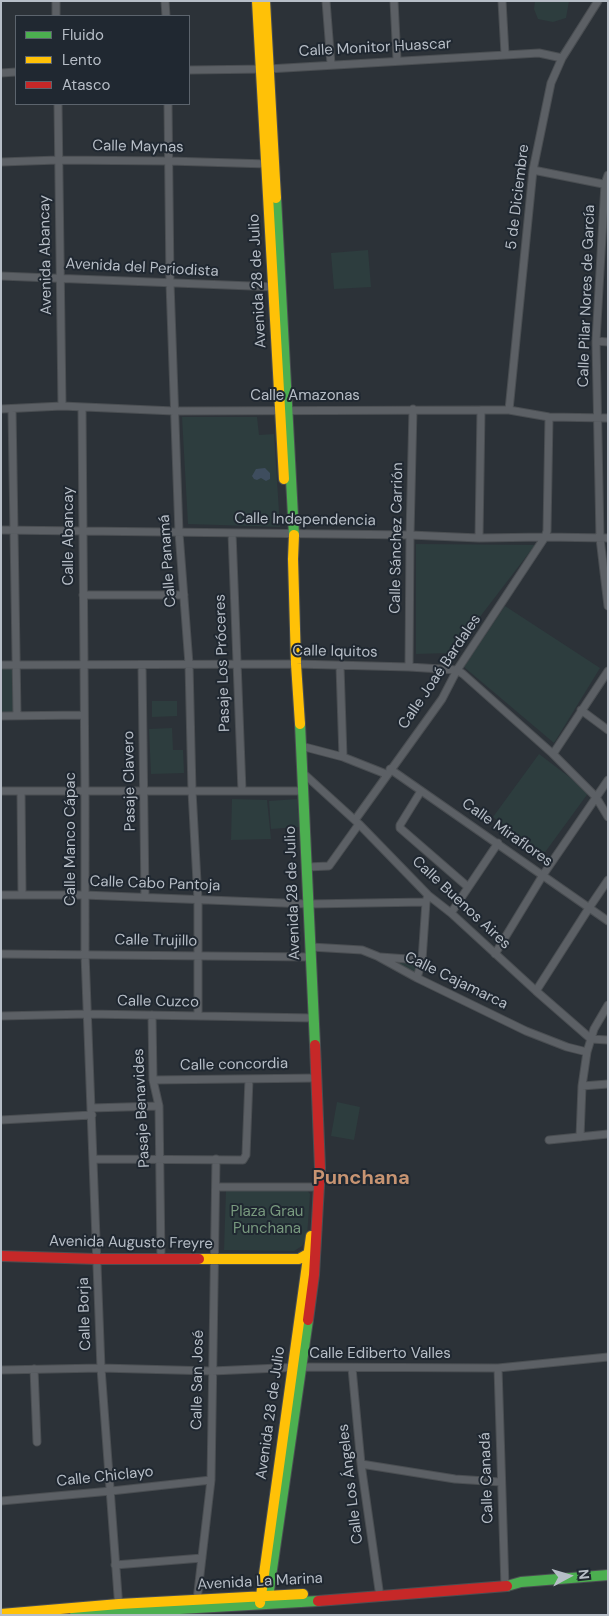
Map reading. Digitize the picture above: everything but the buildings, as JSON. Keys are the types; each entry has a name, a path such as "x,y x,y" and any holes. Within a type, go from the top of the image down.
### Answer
{"main road":[{"name":"Avenida 28 de Julio","path":"257,1 264,69 293,559 296,664 304,791 317,1078 320,1187 315,1226 314,1275 296,1367"},
{"name":"Avenida 28 de Julio","path":"264,69 265,1"},
{"name":"Avenida 28 de Julio","path":"264,1600 296,1367 310,1237 315,1226"},
{"path":"308,1255 316,1247"},
{"name":"Avenida Augusto Freyre","path":"1,1256 97,1259 299,1259 308,1255"},
{"name":"Avenida La Marina","path":"1,1614 379,1593 608,1575"},
{"name":"Avenida La Marina","path":"75,1615 119,1608 197,1600 264,1600"}],"street":[{"path":"56,1 56,15"},
{"path":"165,1 166,15"},
{"path":"326,1 331,64"},
{"path":"394,1 397,60"},
{"path":"502,1 505,54"},
{"name":"5 de Diciembre","path":"509,410 533,170 551,83 562,58 598,1"},
{"name":"Calle Monitor Huascar","path":"190,70 264,69 538,52 562,58"},
{"path":"1,73 15,72"},
{"name":"Avenida Abancay","path":"58,105 62,406"},
{"name":"Calle Panamá","path":"168,105 174,411 179,533 189,664 192,791 198,900 198,1016"},
{"name":"Calle Maynas","path":"1,162 58,160 270,164"},
{"path":"533,170 606,185"},
{"name":"Calle Pilar Nores de García","path":"608,175 596,342 599,482 608,606"},
{"name":"Avenida del Periodista","path":"1,276 277,287"},
{"path":"596,342 608,342"},
{"name":"Calle Amazonas","path":"1,409 62,406 174,411 509,410 549,417 608,418"},
{"name":"Calle Abancay","path":"82,408 84,665"},
{"path":"12,409 17,715"},
{"name":"Calle Sánchez Carrión","path":"410,667 412,409"},
{"path":"479,538 480,410"},
{"path":"545,537 547,531 549,417"},
{"path":"599,482 608,482"},
{"name":"Calle Independencia","path":"1,530 410,535 479,538 604,538"},
{"name":"Pasaje Los Próceres","path":"232,534 242,791"},
{"name":"Calle Joaé Bardales","path":"307,868 329,866 388,772 442,698 457,670 545,537"},
{"path":"83,595 184,595"},
{"name":"Calle Iquitos","path":"1,665 296,664 457,670"},
{"name":"Calle Manco Cápac","path":"84,665 84,895 88,1014"},
{"name":"Pasaje Clavero","path":"142,665 144,897"},
{"path":"340,666 342,757"},
{"path":"457,670 554,754 596,797 608,817"},
{"path":"554,754 608,671"},
{"path":"581,710 608,730"},
{"path":"1,716 84,715"},
{"name":"Calle Miraflores","path":"301,746 388,772 421,791 498,843 608,921"},
{"name":"Calle Buenos Aires","path":"303,773 357,822 428,895 451,913 591,1039"},
{"path":"495,954 543,875 608,780"},
{"path":"1,791 304,791"},
{"path":"21,791 22,894"},
{"path":"421,791 400,828 468,887"},
{"path":"451,913 498,843"},
{"path":"536,991 608,880"},
{"name":"Calle Cabo Pantoja","path":"1,895 84,895 308,904 426,902"},
{"path":"417,978 422,960 428,895"},
{"name":"Calle Cajamarca","path":"311,952 362,950 526,1031 567,1047 587,1052"},
{"name":"Calle Trujillo","path":"1,954 198,956 311,952"},
{"path":"377,956 422,960"},
{"path":"580,1137 582,1086 587,1052 594,1029 608,1005"},
{"name":"Calle Cuzco","path":"1,1016 88,1014 314,1018"},
{"name":"Calle Borja","path":"88,1014 101,1368 119,1608"},
{"name":"Pasaje Benavides","path":"152,1016 153,1080 159,1106 161,1259"},
{"path":"591,1039 608,1040"},
{"name":"Calle concordia","path":"153,1080 317,1078"},
{"path":"93,1159 243,1160 246,1155 249,1079"},
{"path":"582,1086 608,1084"},
{"path":"1,1120 159,1106"},
{"path":"549,1140 608,1134"},
{"name":"Calle San José","path":"197,1600 211,1480 216,1159"},
{"path":"216,1187 320,1187"},
{"name":"Calle Ediberto Valles","path":"1,1370 101,1368 212,1371 296,1367 498,1368 608,1357"},
{"name":"Calle Los Ángeles","path":"352,1368 361,1464 379,1593"},
{"name":"Calle Canadá","path":"498,1368 505,1584"},
{"path":"34,1369 37,1442"},
{"path":"361,1464 455,1478 501,1482"},
{"name":"Calle Chiclayo","path":"1,1501 211,1480"},
{"path":"115,1565 202,1558"}],"green space":[{"path":"535,1 569,1 566,18 553,22 538,19 534,9"},
{"path":"368,250 371,287 334,289 331,253"},
{"path":"182,417 257,417 259,435 274,434 280,527 188,524"},
{"path":"416,544 535,545 476,622 449,653 416,654"},
{"path":"505,606 600,668 554,743 464,667"},
{"path":"1,668 16,668 20,714 1,714"},
{"path":"152,701 177,701 177,716 152,717"},
{"path":"172,728 173,750 183,750 184,773 151,774 149,729"},
{"path":"539,754 589,792 543,855 493,817"},
{"path":"232,799 267,800 271,839 231,840"},
{"path":"297,799 299,827 271,829 269,801"},
{"path":"392,961 417,965 415,973"},
{"path":"337,1102 360,1107 354,1140 331,1136"},
{"name":"Plaza Grau Punchana","path":"226,1190 307,1190 310,1194 307,1237 302,1246 294,1251 224,1250"}],"water":[{"path":"265,468 270,473 270,479 266,481 261,478 254,479 252,476 256,469"}],"traffic: fast":[{"path":"276,198 294,535"},
{"path":"300,724 315,1045"},
{"path":"267,1604 308,1320"},
{"path":"507,1586 521,1582 608,1575"},
{"path":"75,1615 318,1601"}],"traffic: slow":[{"path":"257,1 284,479"},
{"path":"265,1 276,198"},
{"path":"294,535 296,664 300,724"},
{"path":"260,1603 311,1236"},
{"path":"199,1259 299,1259 311,1252"},
{"path":"1,1614 119,1604 303,1594"}],"traffic: jam":[{"path":"308,1320 314,1275 320,1168 315,1045"},
{"path":"1,1256 97,1259 199,1259"},
{"path":"318,1601 507,1586"}],"district":[{"name":"Punchana","path":"361,1179"}]}
